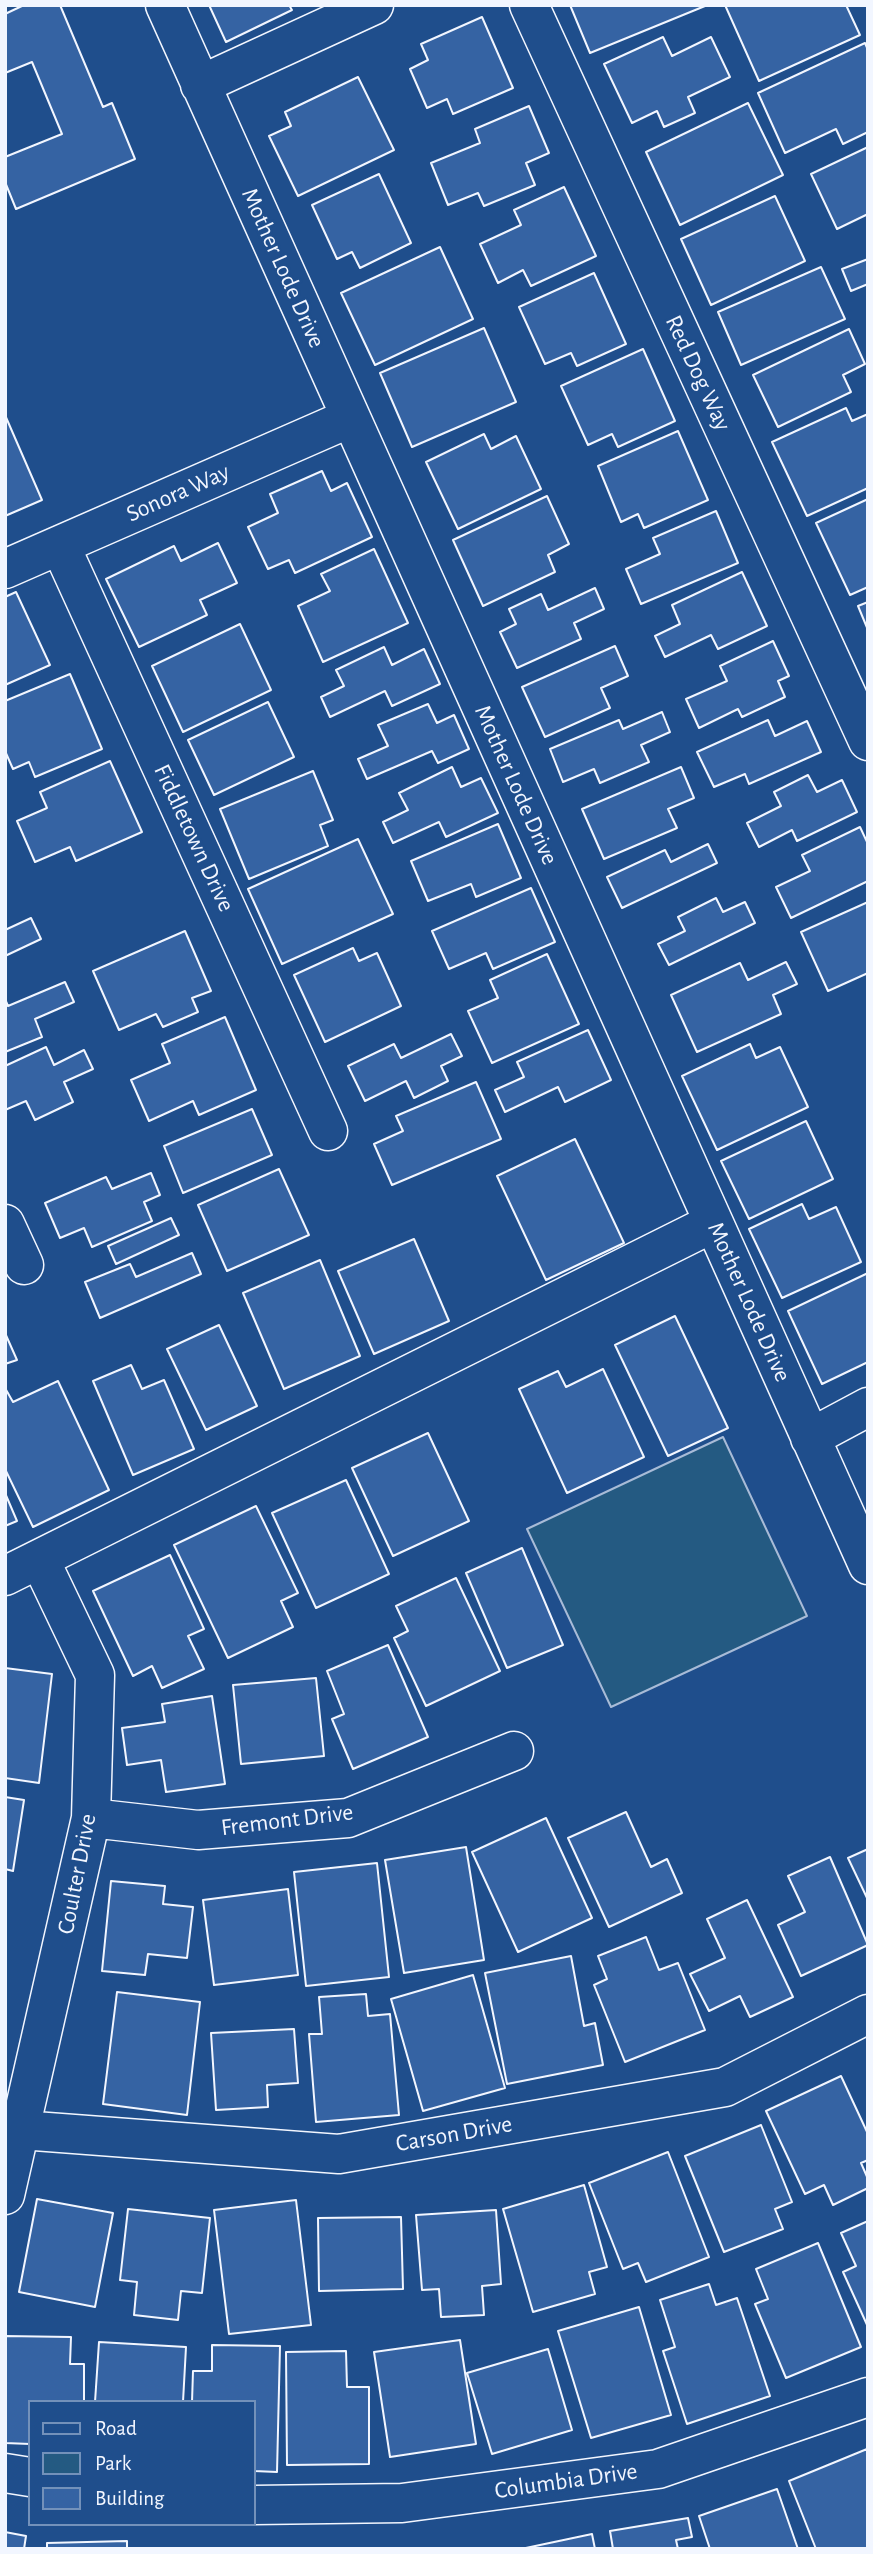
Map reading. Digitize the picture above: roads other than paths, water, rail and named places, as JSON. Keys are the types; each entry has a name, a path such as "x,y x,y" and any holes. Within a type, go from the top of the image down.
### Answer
{"street":[{"name":"Mother Lode Drive","path":"165,5 868,1565"},
{"path":"201,85 374,5"},
{"name":"Red Dog Way","path":"529,5 868,741"},
{"name":"Sonora Way","path":"5,569 350,418"},
{"name":"Fiddletown Drive","path":"60,545 328,1131"},
{"path":"5,1576 713,1223"},
{"path":"5,1224 24,1265"},
{"path":"810,1438 868,1407"},
{"name":"Coulter Drive","path":"5,2195 91,1818 95,1675 40,1560"},
{"name":"Fremont Drive","path":"91,1818 198,1830 348,1818 514,1751"},
{"name":"Carson Drive","path":"21,2130 339,2154 725,2087 868,2014"},
{"name":"Columbia Drive","path":"256,2505 402,2503 658,2469 868,2397"},
{"path":"5,2473 28,2477"}]}
